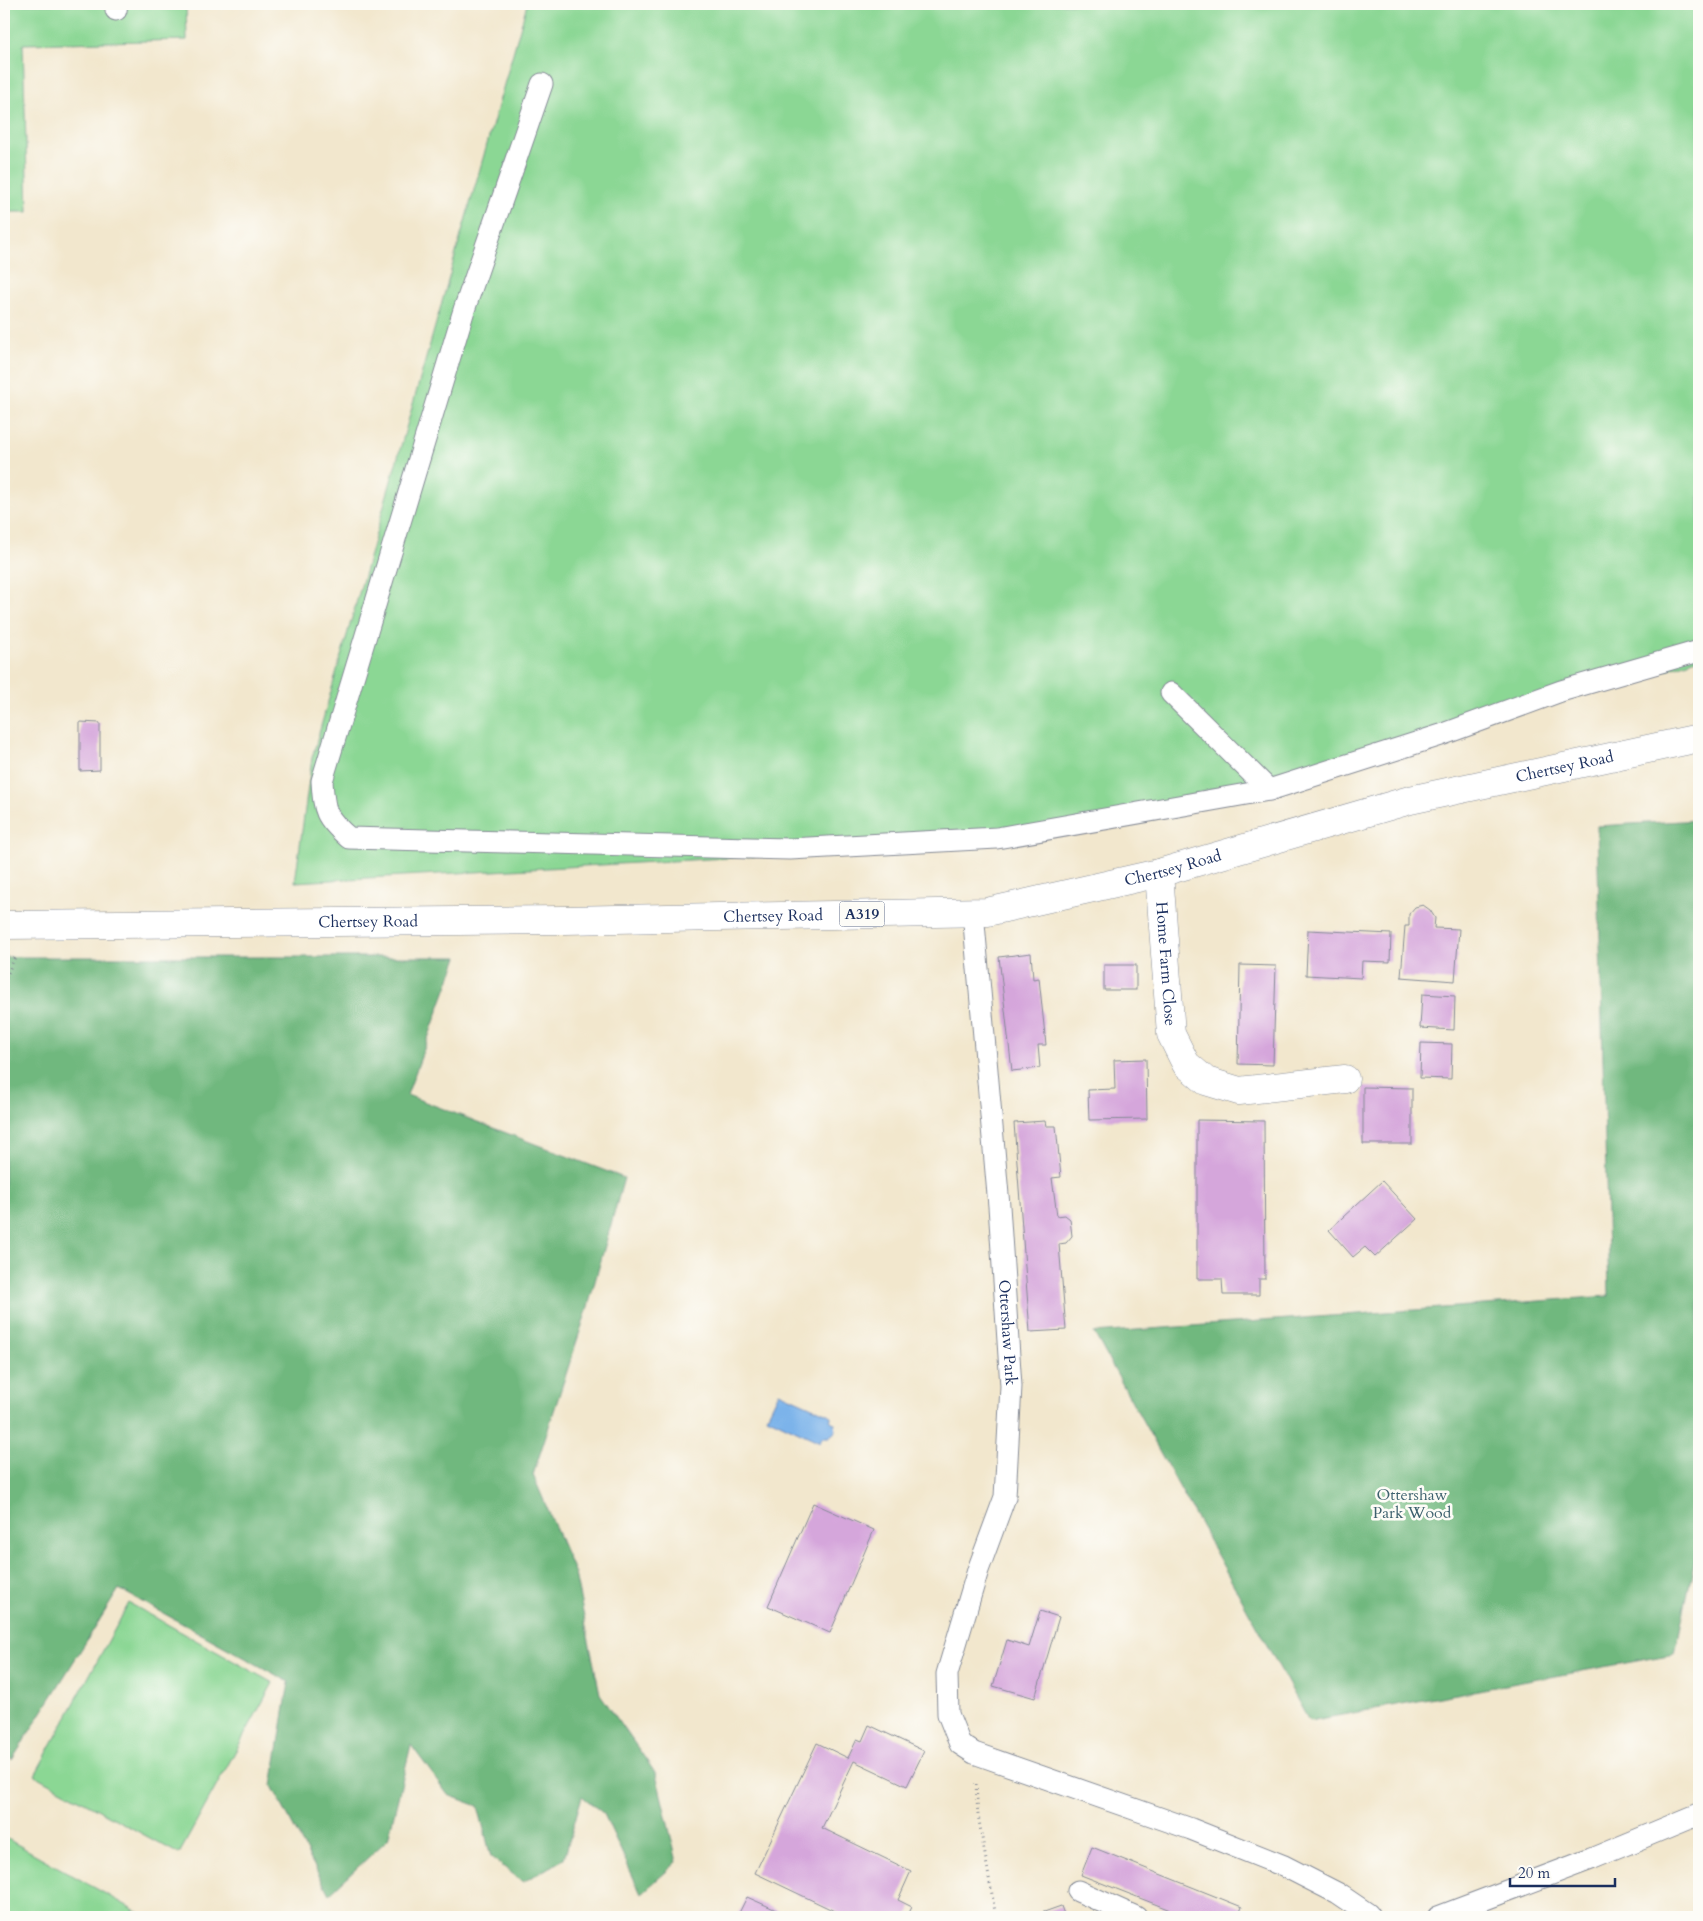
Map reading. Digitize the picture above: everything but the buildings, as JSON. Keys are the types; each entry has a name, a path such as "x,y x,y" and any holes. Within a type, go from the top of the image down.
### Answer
{"main road":[{"name":"Chertsey Road","path":"4,925 564,920 987,912 1159,874 1410,800 1699,738"},
{"name":"Home Farm Close","path":"1159,874 1171,1034 1186,1064 1206,1081 1240,1091 1345,1079"}],"lane":[{"path":"542,84 464,310 322,780 324,807 331,822 349,838 790,849 998,838 1269,790 1441,735 1561,692 1699,651"},
{"path":"1171,693 1269,790"},
{"name":"Ottershaw Park","path":"973,912 999,1206 1011,1386 1005,1497 978,1570 947,1674 948,1714 960,1744 974,1753 1191,1829 1284,1866 1337,1893 1368,1914"},
{"path":"1438,1917 1591,1859 1699,1814"},
{"path":"1078,1891 1136,1917"}],"path":[{"path":"975,1782 978,1815 996,1917"}],"green space":[{"path":"4,4 186,4 187,40 23,44 28,212 4,212"},
{"path":"527,4 1699,4 1699,658 1660,672 1013,842 295,882 312,758"},
{"name":"Ottershaw Park Wood","path":"1699,820 1699,1538 1675,1654 1309,1721 1094,1333 1609,1296 1597,826"},
{"path":"4,957 458,957 407,1095 624,1178 587,1310 533,1475 575,1574 600,1694 656,1774 677,1862 641,1894 604,1814 582,1796 564,1859 523,1882 491,1857 478,1806 448,1795 411,1745 388,1839 329,1894 272,1786 289,1682 119,1589 12,1760 4,1753"},
{"path":"129,1603 273,1683 179,1854 35,1775"},
{"path":"4,1837 147,1917 4,1917"}],"water":[{"path":"779,1392 832,1416 830,1420 835,1424 836,1431 829,1437 822,1437 820,1442 767,1417"}]}
